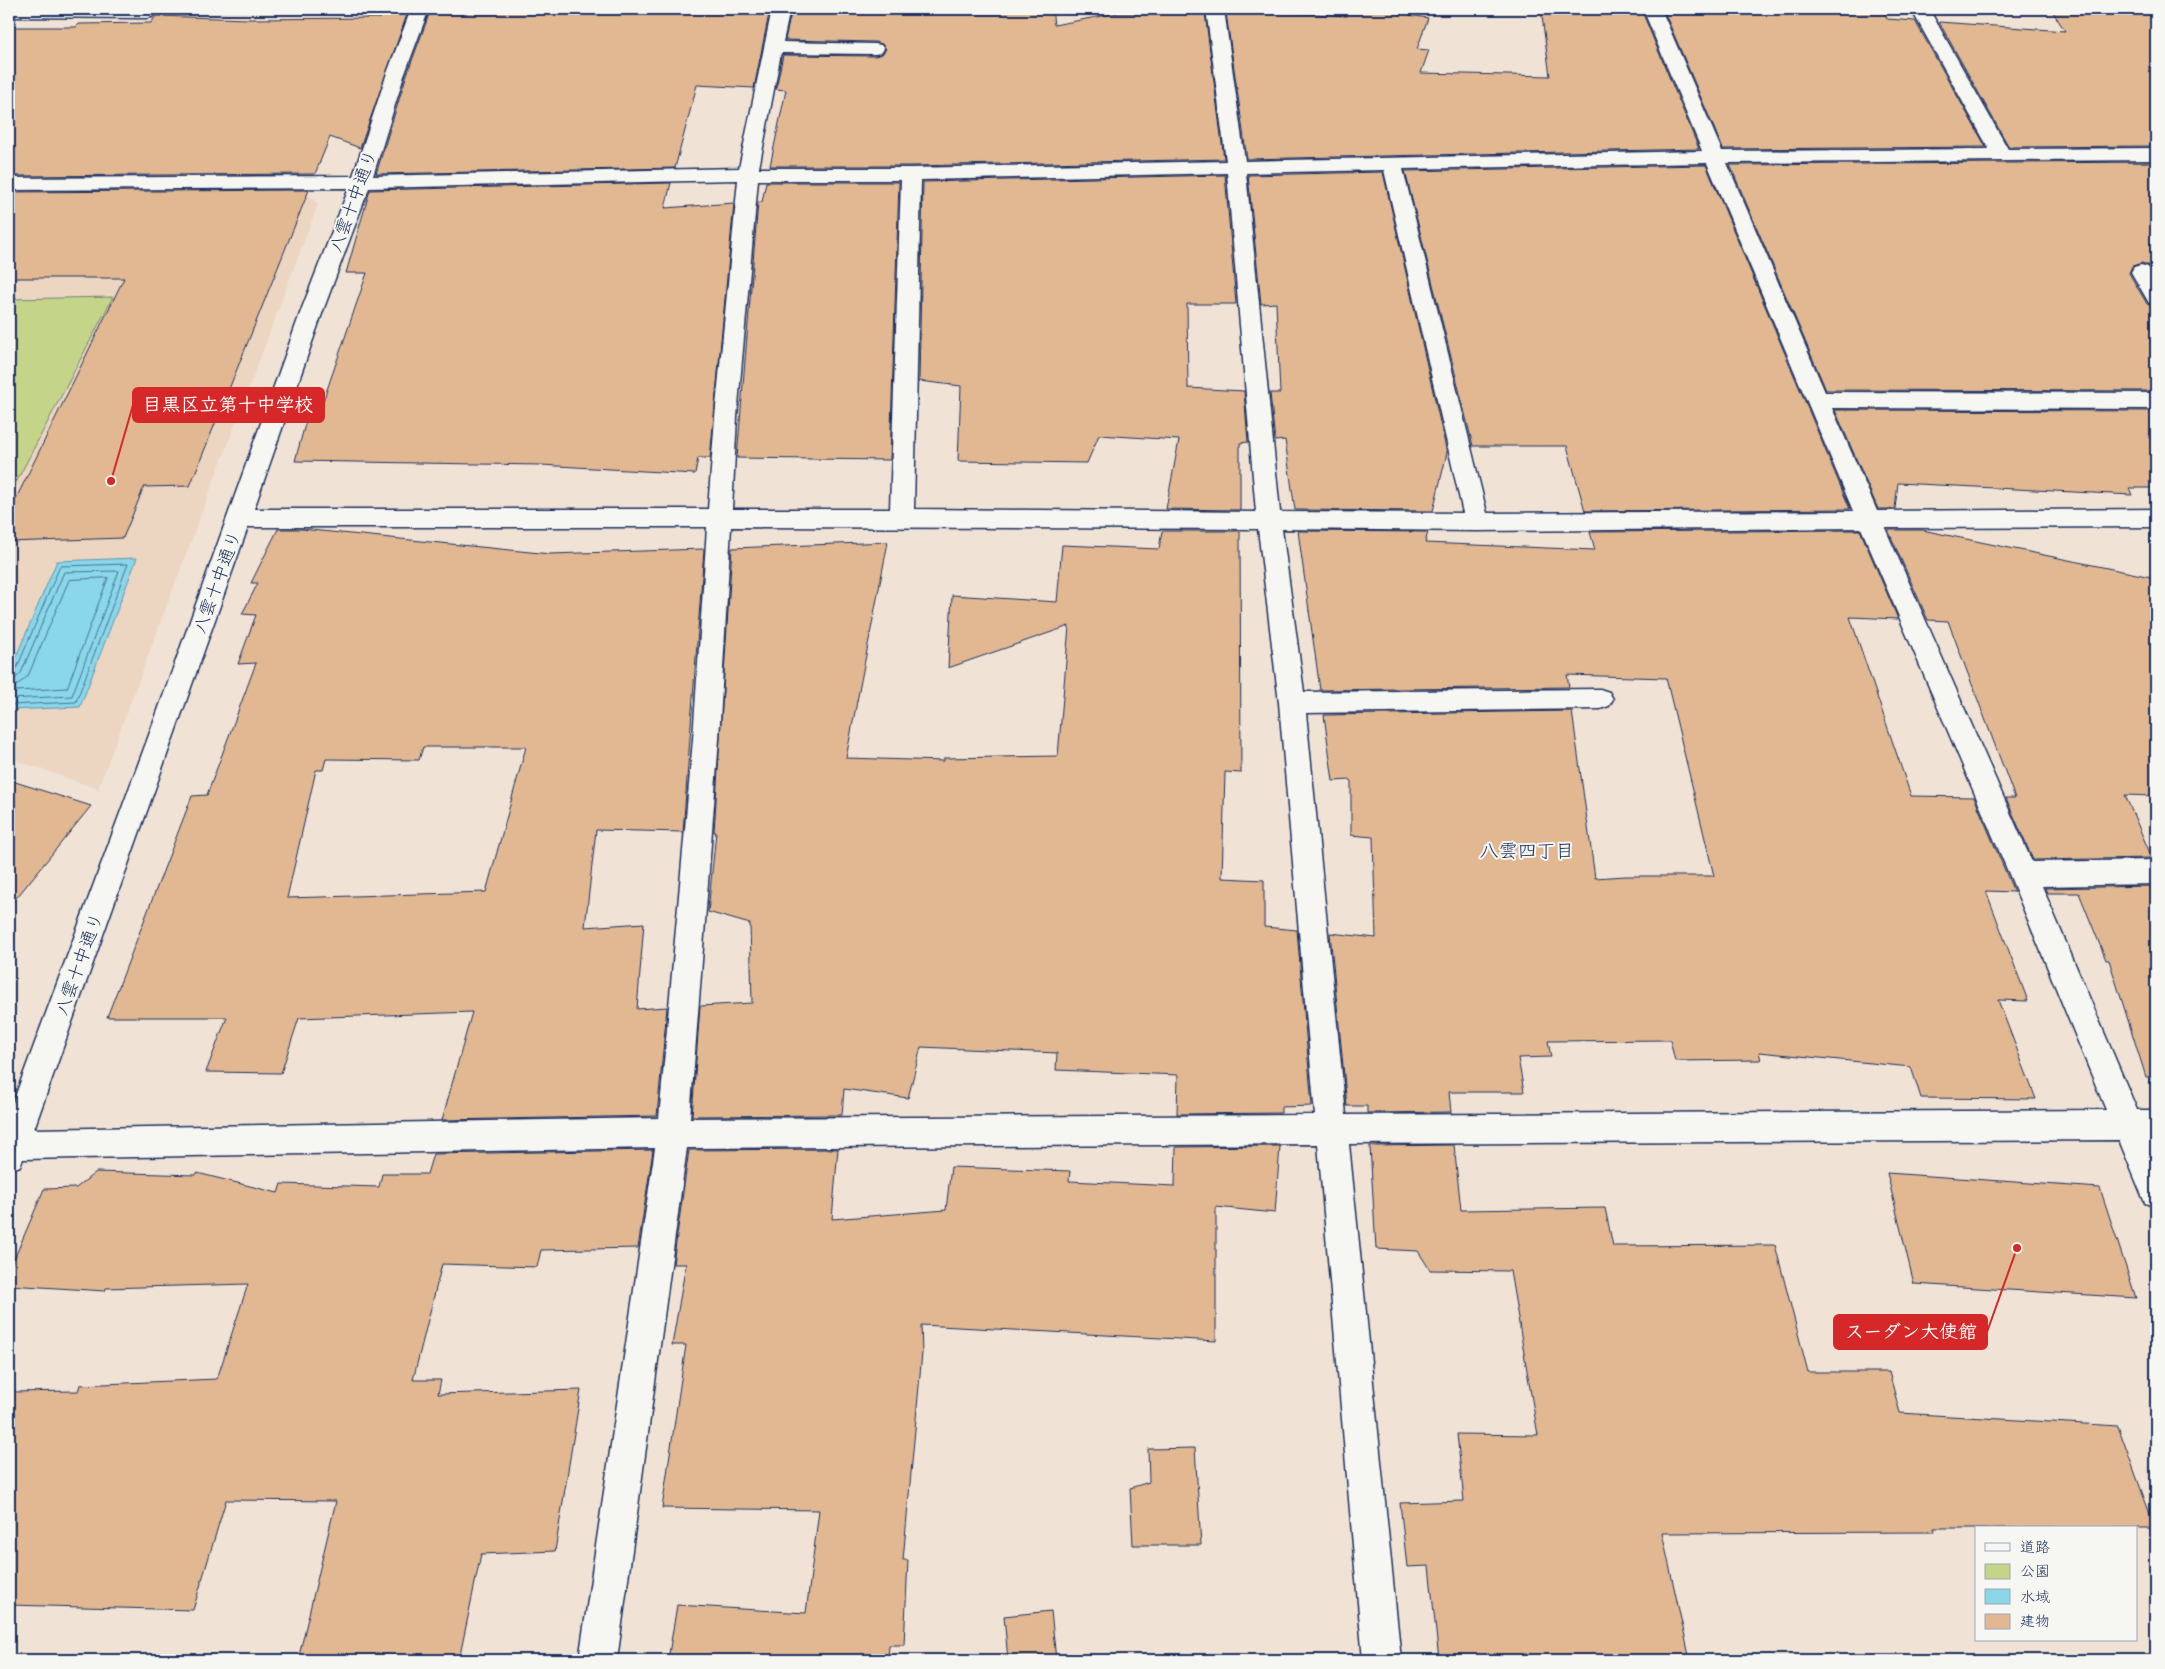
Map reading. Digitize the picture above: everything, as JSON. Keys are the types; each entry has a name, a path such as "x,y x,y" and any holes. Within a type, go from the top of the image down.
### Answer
{"street":[{"name":"八雲十中通り","path":"11,1147 240,518 313,308 361,182 395,76 420,9"},
{"path":"598,1660 673,1133 706,739 726,417 747,202 748,174 781,9"},
{"path":"1215,9 1236,167 1269,521 1292,703 1382,1660"},
{"path":"1652,9 1817,400 2023,874 2142,1126 2156,1192"},
{"path":"1920,9 2002,156"},
{"path":"9,12 146,13"},
{"path":"773,47 875,49"},
{"path":"9,184 361,182 748,174 911,174 1715,157 2156,154"},
{"path":"1392,163 1477,522"},
{"path":"902,518 911,174"},
{"path":"2141,272 2156,298"},
{"path":"1817,400 2156,401"},
{"path":"240,518 902,518 1477,522 1868,518 2156,518"},
{"path":"1292,703 1600,699"},
{"path":"2023,874 2156,872"},
{"path":"11,1147 673,1133 2142,1126"}],"shaded area":[{"path":"306,193 318,204 98,789 9,758 9,195"}],"green space":[{"path":"113,297 9,496 9,299"}],"water":[{"path":"137,558 80,707 9,710 9,673 57,561"}],"building":[{"path":"381,9 409,9 360,148 330,137 315,174 9,176 9,27 76,27 79,24 151,23 156,16 248,19 380,18"},
{"path":"431,9 770,9 754,88 697,85 675,168 376,174 406,77"},
{"path":"792,9 1052,9 1054,25 1118,13 1205,13 1224,159 911,166 770,166 786,90 776,89 783,55 875,56 882,54 886,49 882,44 875,42 785,40"},
{"path":"1345,9 1408,9 1409,15 1428,18 1417,49 1429,50 1421,73 1550,76 1541,9 1641,9 1699,149 1247,159 1226,13 1245,13 1246,10 1347,16"},
{"path":"1663,9 1884,10 1887,19 1915,21 1986,147 1723,149"},
{"path":"2051,9 2156,9 2156,146 2009,147 1939,22 2065,31"},
{"path":"2156,162 2156,277 2150,266 2142,263 2132,266 2129,273 2147,304 2156,307 2156,391 1826,390 1730,165"},
{"path":"1706,165 1850,509 1585,511 1567,446 1473,446 1405,171"},
{"path":"1383,172 1447,453 1433,511 1295,510 1285,440 1275,441 1270,393 1280,393 1276,303 1261,304 1248,175"},
{"path":"1225,175 1236,304 1187,304 1188,388 1244,391 1248,442 1240,443 1240,510 1166,509 1179,440 1099,435 1087,463 958,461 961,386 919,381 923,182"},
{"path":"766,182 899,182 890,460 737,458 758,202 762,202"},
{"path":"671,183 665,208 734,203 710,458 698,458 695,474 541,465 295,461 307,417 318,416 367,273 346,273 370,190"},
{"path":"309,190 190,486 144,487 123,538 9,542 9,513 124,278 9,278 9,192"},
{"path":"1835,410 2156,411 2156,488 2129,488 2132,495 1898,483 1895,509 1878,509"},
{"path":"278,529 301,529 550,554 704,549 683,832 596,830 585,927 644,923 637,1009 667,1007 657,1116 442,1120 472,1012 299,1018 281,1073 206,1072 227,1017 107,1017 192,796 207,795 256,663 238,664 256,615 242,614 258,583 251,583","holes":["423,747 526,747 486,892 287,898 316,770 323,770 326,759 419,760"]},
{"path":"1860,530 1898,619 1850,617 1911,796 1974,797 2014,892 1986,891 2028,1001 1998,1000 2036,1099 1921,1098 1911,1067 1759,1052 1761,1060 1675,1061 1670,1040 1548,1041 1551,1057 1518,1058 1524,1092 1449,1092 1451,1112 1367,1113 1367,1106 1347,1106 1330,933 1376,938 1373,837 1351,835 1351,780 1333,781 1324,715 1572,711 1595,878 1714,876 1666,678 1567,675 1569,687 1320,690 1298,531 1428,532 1425,543 1595,550 1590,532"},
{"path":"1888,530 1922,530 2156,578 2156,796 2125,795 2152,858 2033,860 2006,798 2015,798 1948,621 1928,620"},
{"path":"1162,531 1240,531 1241,773 1225,772 1222,878 1264,880 1264,927 1297,930 1312,1106 1281,1107 1281,1113 1177,1114 1178,1075 1056,1070 1057,1053 921,1047 908,1098 844,1089 842,1115 692,1116 700,1006 752,1003 750,924 708,912 716,832 714,832 732,548 888,542 846,758 944,761 944,758 1058,756 1069,626 948,668 952,595 1057,602 1062,545 1159,549"},
{"path":"9,780 91,806 9,907"},
{"path":"2156,886 2156,1076 2146,1077 2109,960 2106,960 2079,893 2047,893 2045,888"},
{"path":"1454,1145 1461,1210 1605,1208 1613,1246 1775,1245 1808,1372 1889,1372 1900,1413 2118,1426 2155,1528 2138,1528 2138,1526 1975,1526 1975,1528 1934,1528 1935,1532 1662,1533 1690,1660 1439,1660 1429,1566 1407,1567 1400,1503 1464,1501 1457,1434 1538,1435 1510,1271 1430,1270 1418,1251 1376,1249 1370,1146"},
{"path":"1280,1146 1275,1213 1216,1207 1216,1341 921,1325 922,1353 903,1560 908,1560 904,1645 889,1645 888,1660 668,1660 677,1605 806,1613 819,1510 662,1508 686,1345 672,1345 686,1264 673,1264 689,1150 838,1149 832,1219 946,1210 951,1167 1070,1171 1069,1181 1175,1186 1176,1147"},
{"path":"653,1150 638,1248 541,1250 537,1267 442,1264 413,1380 441,1380 438,1394 581,1390 555,1551 481,1554 459,1660 298,1660 336,1501 226,1500 193,1610 9,1605 9,1392 78,1391 80,1385 217,1379 248,1284 106,1288 105,1291 9,1285 9,1271 44,1189 76,1188 96,1172 195,1175 197,1173 278,1193 281,1184 379,1187 382,1174 427,1174 433,1154"},
{"path":"1887,1173 2100,1188 2136,1298 1914,1284"},
{"path":"1195,1448 1201,1545 1133,1545 1130,1488 1149,1482 1148,1449"},
{"path":"1051,1611 1056,1660 1008,1660 1004,1616"}],"place":[{"name":"目黒区立第十中学校","path":"111,481"},
{"name":"スーダン大使館","path":"2017,1248"}],"district":[{"name":"八雲四丁目","path":"1527,850"}]}
